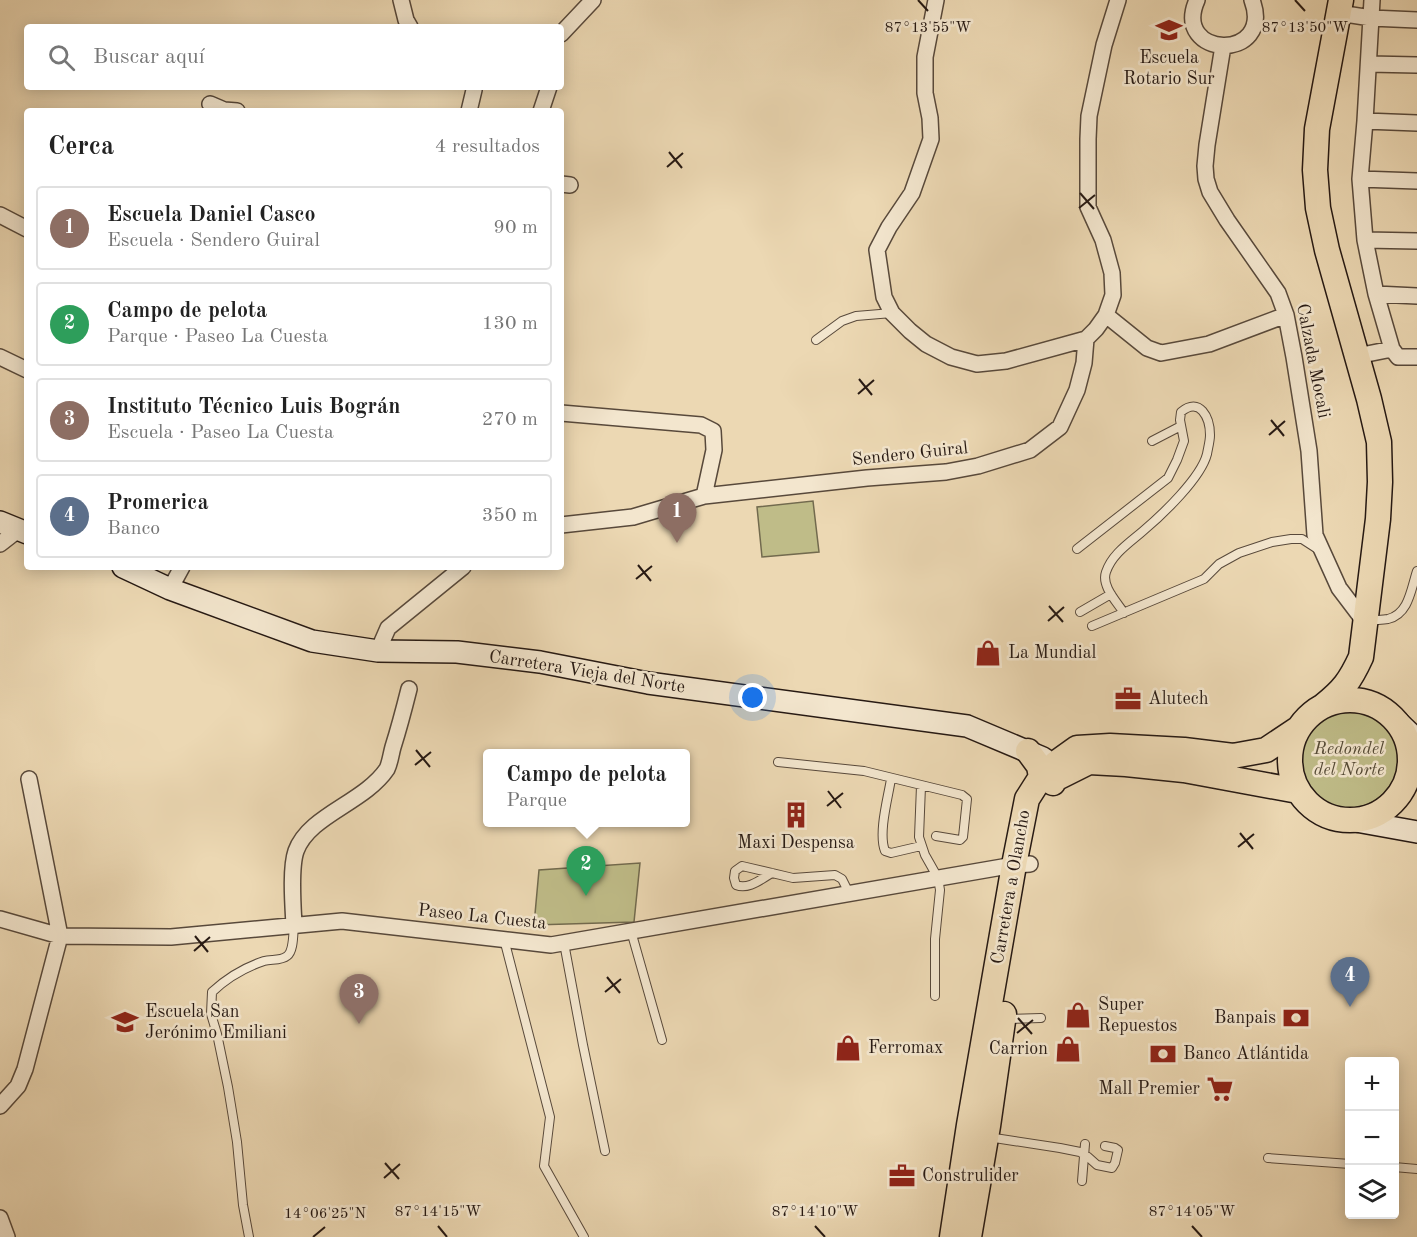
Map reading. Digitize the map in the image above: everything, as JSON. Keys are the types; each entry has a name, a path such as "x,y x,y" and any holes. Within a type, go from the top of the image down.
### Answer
{"main road":[{"path":"1340,6 1317,129 1318,208 1370,399 1379,442 1378,519 1361,657 1366,677 1375,695 1407,739 1411,757 1409,775 1402,792 1390,806 1374,816 1356,821 1339,820 1326,816 1308,804 1298,791 1292,776 1290,759 1292,743 1299,728 1309,716 1339,693 1352,676 1361,657"},
{"path":"1323,706 1339,701 1356,700 1372,703 1393,717"},
{"name":"Carretera a Olancho","path":"974,1231 1004,1018 1022,864 1027,799 1049,770 1077,748 1110,746 1184,750 1233,756 1266,750 1299,728"},
{"path":"1029,751 1039,766 1049,770"},
{"name":"Carretera a Olancho","path":"952,1237 969,1125 1022,864 1038,807 1056,779 1089,762 1184,770 1298,791"}],"street":[{"path":"401,0 408,24"},
{"path":"564,31 593,0"},
{"path":"936,0 925,57 925,93 931,139 912,194 889,227 877,250 884,297 892,313 926,344 951,357 978,364 1006,361 1086,339 1106,315 1113,295 1112,273 1103,240 1088,207 1088,139 1089,116 1104,45 1118,0"},
{"path":"1197,0 1193,12 1193,22 1197,32 1213,45 1223,46 1233,45 1248,35 1255,18 1252,0"},
{"path":"1372,0 1360,179 1365,240 1376,294 1392,349 1398,357 1417,357"},
{"path":"1340,6 1371,18 1417,20"},
{"name":"Calzada Mocali","path":"1223,46 1204,166 1206,179 1210,192 1227,220 1278,293 1286,315 1309,451 1315,535 1339,588 1364,621"},
{"path":"1369,64 1417,65"},
{"path":"470,108 474,90"},
{"path":"543,108 548,90"},
{"path":"210,104 219,108"},
{"path":"1365,121 1417,123"},
{"path":"1360,179 1417,181"},
{"path":"0,215 24,228"},
{"path":"1365,240 1417,241"},
{"path":"1376,294 1417,296"},
{"path":"1106,315 1147,348 1161,353 1209,344 1286,315"},
{"name":"Sendero Guiral","path":"564,525 633,517 704,496 867,478 946,472 978,466 1029,450 1060,428 1077,390 1084,363 1086,339"},
{"path":"1357,356 1392,349"},
{"path":"0,357 24,369"},
{"path":"564,413 701,425 713,431 714,450 704,496"},
{"path":"0,544 15,528"},
{"name":"Carretera Vieja del Norte","path":"129,570 170,589 312,641 378,651 458,651 540,662 648,682 967,726 1029,751"},
{"path":"170,589 180,570"},
{"path":"378,651 388,628 459,570"},
{"path":"294,925 293,874 296,851 307,832 371,786 388,768 409,689"},
{"path":"1393,717 1417,740"},
{"path":"0,1106 18,1086 25,1069 60,936 28,779"},
{"path":"1356,821 1417,832"},
{"name":"Paseo La Cuesta","path":"0,919 60,936 171,937 342,921 551,945 1022,864"},
{"path":"0,1218 7,1237"}],"lane":[{"path":"816,340 842,321 856,316 892,313"},
{"path":"1077,549 1168,478 1184,441 1181,412 1189,406 1196,406 1203,410 1210,435 1207,454 1201,468 1166,512 1119,552 1106,572 1105,579 1111,594 1124,612"},
{"path":"1152,441 1181,426"},
{"path":"1092,626 1204,579 1219,564 1239,553 1272,542 1302,539 1323,552"},
{"path":"1364,621 1389,619 1398,615 1405,608 1417,571"},
{"path":"1080,612 1111,594"},
{"path":"778,762 864,771 962,795 967,799 963,837 960,840 936,836"},
{"path":"891,779 882,834 885,851 891,852 921,846"},
{"path":"921,786 919,837 921,846 938,878 940,890 934,939 935,996"},
{"path":"772,873 793,878 835,875 842,879 849,893"},
{"path":"249,1237 228,1087 211,1014 212,992 242,969 289,955 294,925"},
{"path":"630,931 662,1040"},
{"path":"504,939 550,1117 543,1166 584,1237"},
{"path":"564,943 605,1151"},
{"path":"1004,1018 1041,1018"},
{"path":"987,1137 1080,1152 1097,1165 1112,1168 1118,1150 1105,1146"},
{"path":"1082,1181 1085,1144"},
{"path":"1268,1158 1345,1164"},
{"path":"1399,1167 1417,1169"}],"green space":[{"path":"813,501 819,552 762,557 757,507"},
{"name":"Redondel del Norte","path":"1349,710 1368,714 1384,724 1394,740 1398,759 1394,778 1384,794 1368,804 1349,808 1330,804 1314,794 1304,778 1300,759 1304,740 1314,724 1330,714"},
{"path":"640,863 634,922 534,925 539,870"}],"place":[{"name":"Escuela Rotario Sur","path":"1169,30"},
{"name":"Escuela Daniel Casco","path":"677,543"},
{"name":"La Mundial","path":"988,653"},
{"name":"Alutech","path":"1128,699"},
{"name":"Maxi Despensa","path":"796,815"},
{"name":"Campo de pelota","path":"586,896"},
{"name":"Promerica","path":"1350,1007"},
{"name":"Super Repuestos","path":"1078,1015"},
{"name":"Banpais","path":"1296,1018"},
{"name":"Escuela San Jerónimo Emiliani","path":"125,1022"},
{"name":"Instituto Técnico Luis Bográn","path":"359,1024"},
{"name":"Ferromax","path":"848,1048"},
{"name":"Carrion","path":"1068,1049"},
{"name":"Banco Atlántida","path":"1163,1054"},
{"name":"Mall Premier","path":"1220,1089"},
{"name":"Construlider","path":"902,1176"}]}
